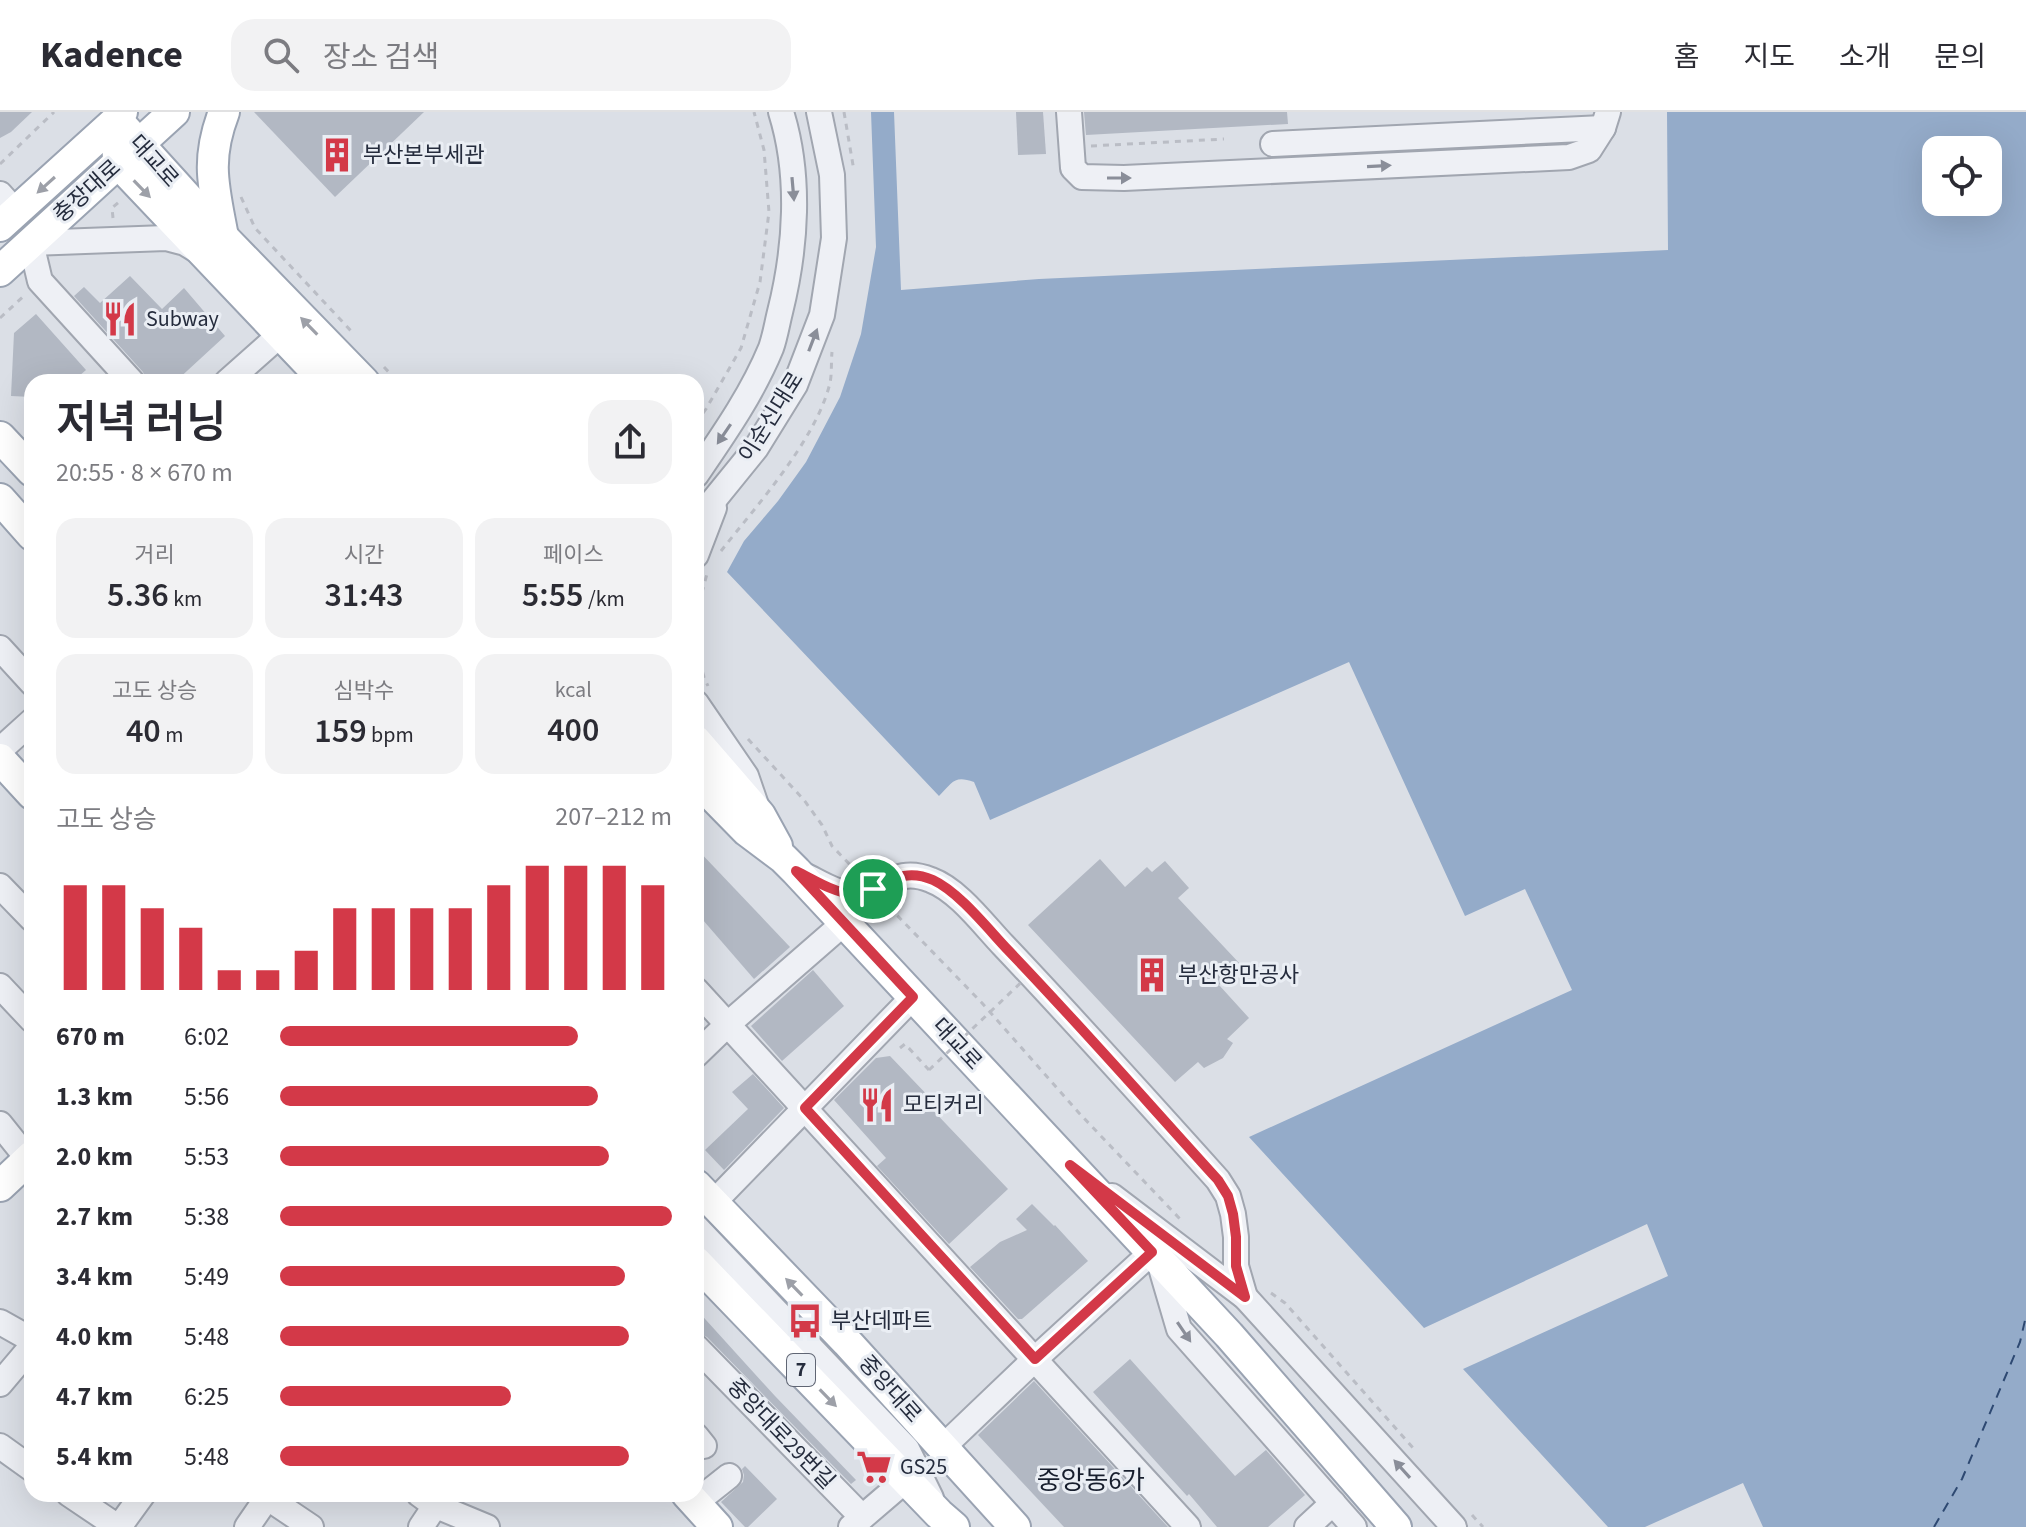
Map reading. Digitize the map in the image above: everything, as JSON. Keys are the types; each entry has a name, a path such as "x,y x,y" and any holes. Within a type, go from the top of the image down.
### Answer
{"main road":[{"name":"충장대로","path":"0,271 174,112"},
{"path":"217,248 211,175 213,149 224,112"},
{"name":"충장대로","path":"4,216 117,115"},
{"name":"대교로","path":"117,115 129,153 217,248 281,334 318,374"},
{"name":"대교로","path":"217,248 372,372"},
{"path":"0,437 24,462"},
{"path":"0,499 24,526"},
{"name":"대교로","path":"704,750 760,815 789,864"},
{"path":"0,758 24,785"},
{"name":"대교로","path":"704,787 747,831 789,864 1229,1335 1396,1527"},
{"path":"0,1186 24,1166"},
{"name":"중앙대로","path":"704,1207 847,1342 1015,1527"},
{"name":"7","path":"704,1270 947,1521"},
{"path":"695,1502 717,1527"}],"street":[{"name":"이순신대로","path":"704,463 738,413 772,346 787,287 795,220 788,136 781,112"},
{"name":"이순신대로","path":"704,512 756,448 795,385 822,315 834,238 832,175 819,112"},
{"path":"1069,112 1073,168 1082,177 1124,178 1569,157 1589,150 1605,120"},
{"path":"1273,144 1605,120"},
{"path":"125,374 40,281 31,243 166,238 217,248"},
{"path":"236,374 281,334"},
{"path":"704,561 719,494"},
{"path":"0,648 24,674"},
{"path":"704,697 746,776 760,815"},
{"path":"0,758 24,730"},
{"path":"789,864 836,891 855,894 912,875 932,880 952,892 1218,1180 1228,1196 1233,1214 1236,1266 1245,1297"},
{"path":"0,886 24,911"},
{"path":"704,1047 844,923"},
{"path":"0,986 24,1012"},
{"path":"704,1203 805,1108 913,997"},
{"path":"704,998 1188,1527"},
{"path":"0,1124 24,1152"},
{"path":"1070,1165 1245,1297 1464,1521"},
{"path":"704,1207 907,1449 947,1521"},
{"path":"943,1447 1035,1359 1155,1256 1179,1329 1354,1527"},
{"path":"0,1322 24,1336"},
{"path":"0,1384 24,1356"},
{"name":"중앙대로29번길","path":"704,1358 857,1522 907,1479"},
{"path":"0,1446 24,1463"},
{"path":"907,1449 976,1483"},
{"path":"704,1490 729,1476"},
{"path":"81,1502 118,1527 137,1502"},
{"path":"247,1527 262,1502"},
{"path":"274,1502 311,1527"},
{"path":"421,1527 430,1502"},
{"path":"440,1502 487,1527"},
{"path":"1307,1527 1333,1503"}],"path":[{"path":"0,164 54,112"},
{"path":"704,412 741,348 760,282 769,212 764,150 754,112"},
{"path":"1079,147 1224,139"},
{"path":"241,196 255,228 359,340"},
{"path":"113,229 112,208 120,201"},
{"path":"0,318 40,281"},
{"path":"741,732 804,800 832,846 883,884 1079,1113 1185,1225"},
{"path":"900,1048 905,1044 929,1070 1030,974"},
{"path":"1272,1293 1285,1303 1414,1449"},
{"path":"1464,1521 1483,1527"}],"water":[{"path":"871,112 894,112 901,290 1039,279 1668,250 1667,112 2026,112 2026,1527 1763,1527 1743,1483 1645,1527 1608,1527 1463,1369 1668,1276 1647,1224 1424,1328 1249,1137 1572,990 1525,889 1465,916 1349,662 990,820 974,782 958,780 939,796 727,572 744,541 806,462 840,397 861,334 876,247"}],"building":[{"path":"0,112 32,112 0,138"},
{"name":"부산본부세관","path":"254,112 424,112 335,197"},
{"path":"1016,112 1043,112 1046,154 1018,155"},
{"path":"1084,112 1287,112 1288,124 1086,135"},
{"path":"130,276 162,309 184,288 225,336 184,374 144,374 74,296 84,287 100,303"},
{"path":"36,314 86,370 81,374 24,374 24,397 11,396 14,333"},
{"path":"704,856 790,947 754,979 704,921"},
{"name":"부산항만공사","path":"1100,859 1125,887 1147,867 1152,872 1165,861 1189,888 1178,898 1241,965 1219,985 1249,1018 1227,1039 1233,1043 1223,1058 1204,1068 1198,1062 1175,1082 1028,925"},
{"path":"813,970 844,1006 782,1061 751,1026"},
{"path":"890,1056 932,1100 927,1104 1008,1189 949,1244 877,1166 886,1158 834,1100 876,1058"},
{"path":"753,1074 784,1108 724,1170 705,1150 748,1109 732,1092"},
{"path":"1032,1204 1088,1261 1022,1319 1018,1319 970,1267 1000,1242 1027,1230 1016,1219"},
{"path":"704,1318 856,1480 851,1484 704,1336"},
{"path":"1130,1359 1235,1476 1266,1450 1305,1495 1268,1527 1217,1527 1093,1392"},
{"path":"1034,1381 1168,1527 1064,1527 978,1435"},
{"path":"745,1466 777,1499 748,1527 721,1502 743,1482 742,1469"}],"ferry route":[{"path":"1934,1527 1962,1479 2020,1342 2026,1316"}],"place":[{"name":"부산본부세관","path":"337,155"},
{"name":"Subway","path":"120,319"},
{"name":"부산항만공사","path":"1152,975"},
{"name":"모티커리","path":"877,1105"},
{"name":"부산데파트","path":"805,1321"},
{"name":"GS25","path":"874,1467"}],"district":[{"name":"중앙동6가","path":"1091,1480"}],"route":[{"path":"796,871 836,891 855,894 873,889 893,878 912,875 932,880 952,892 1218,1180 1228,1196 1233,1214 1236,1266 1245,1297 1070,1165 1152,1252 1035,1359 805,1108 913,997 796,871"}]}
